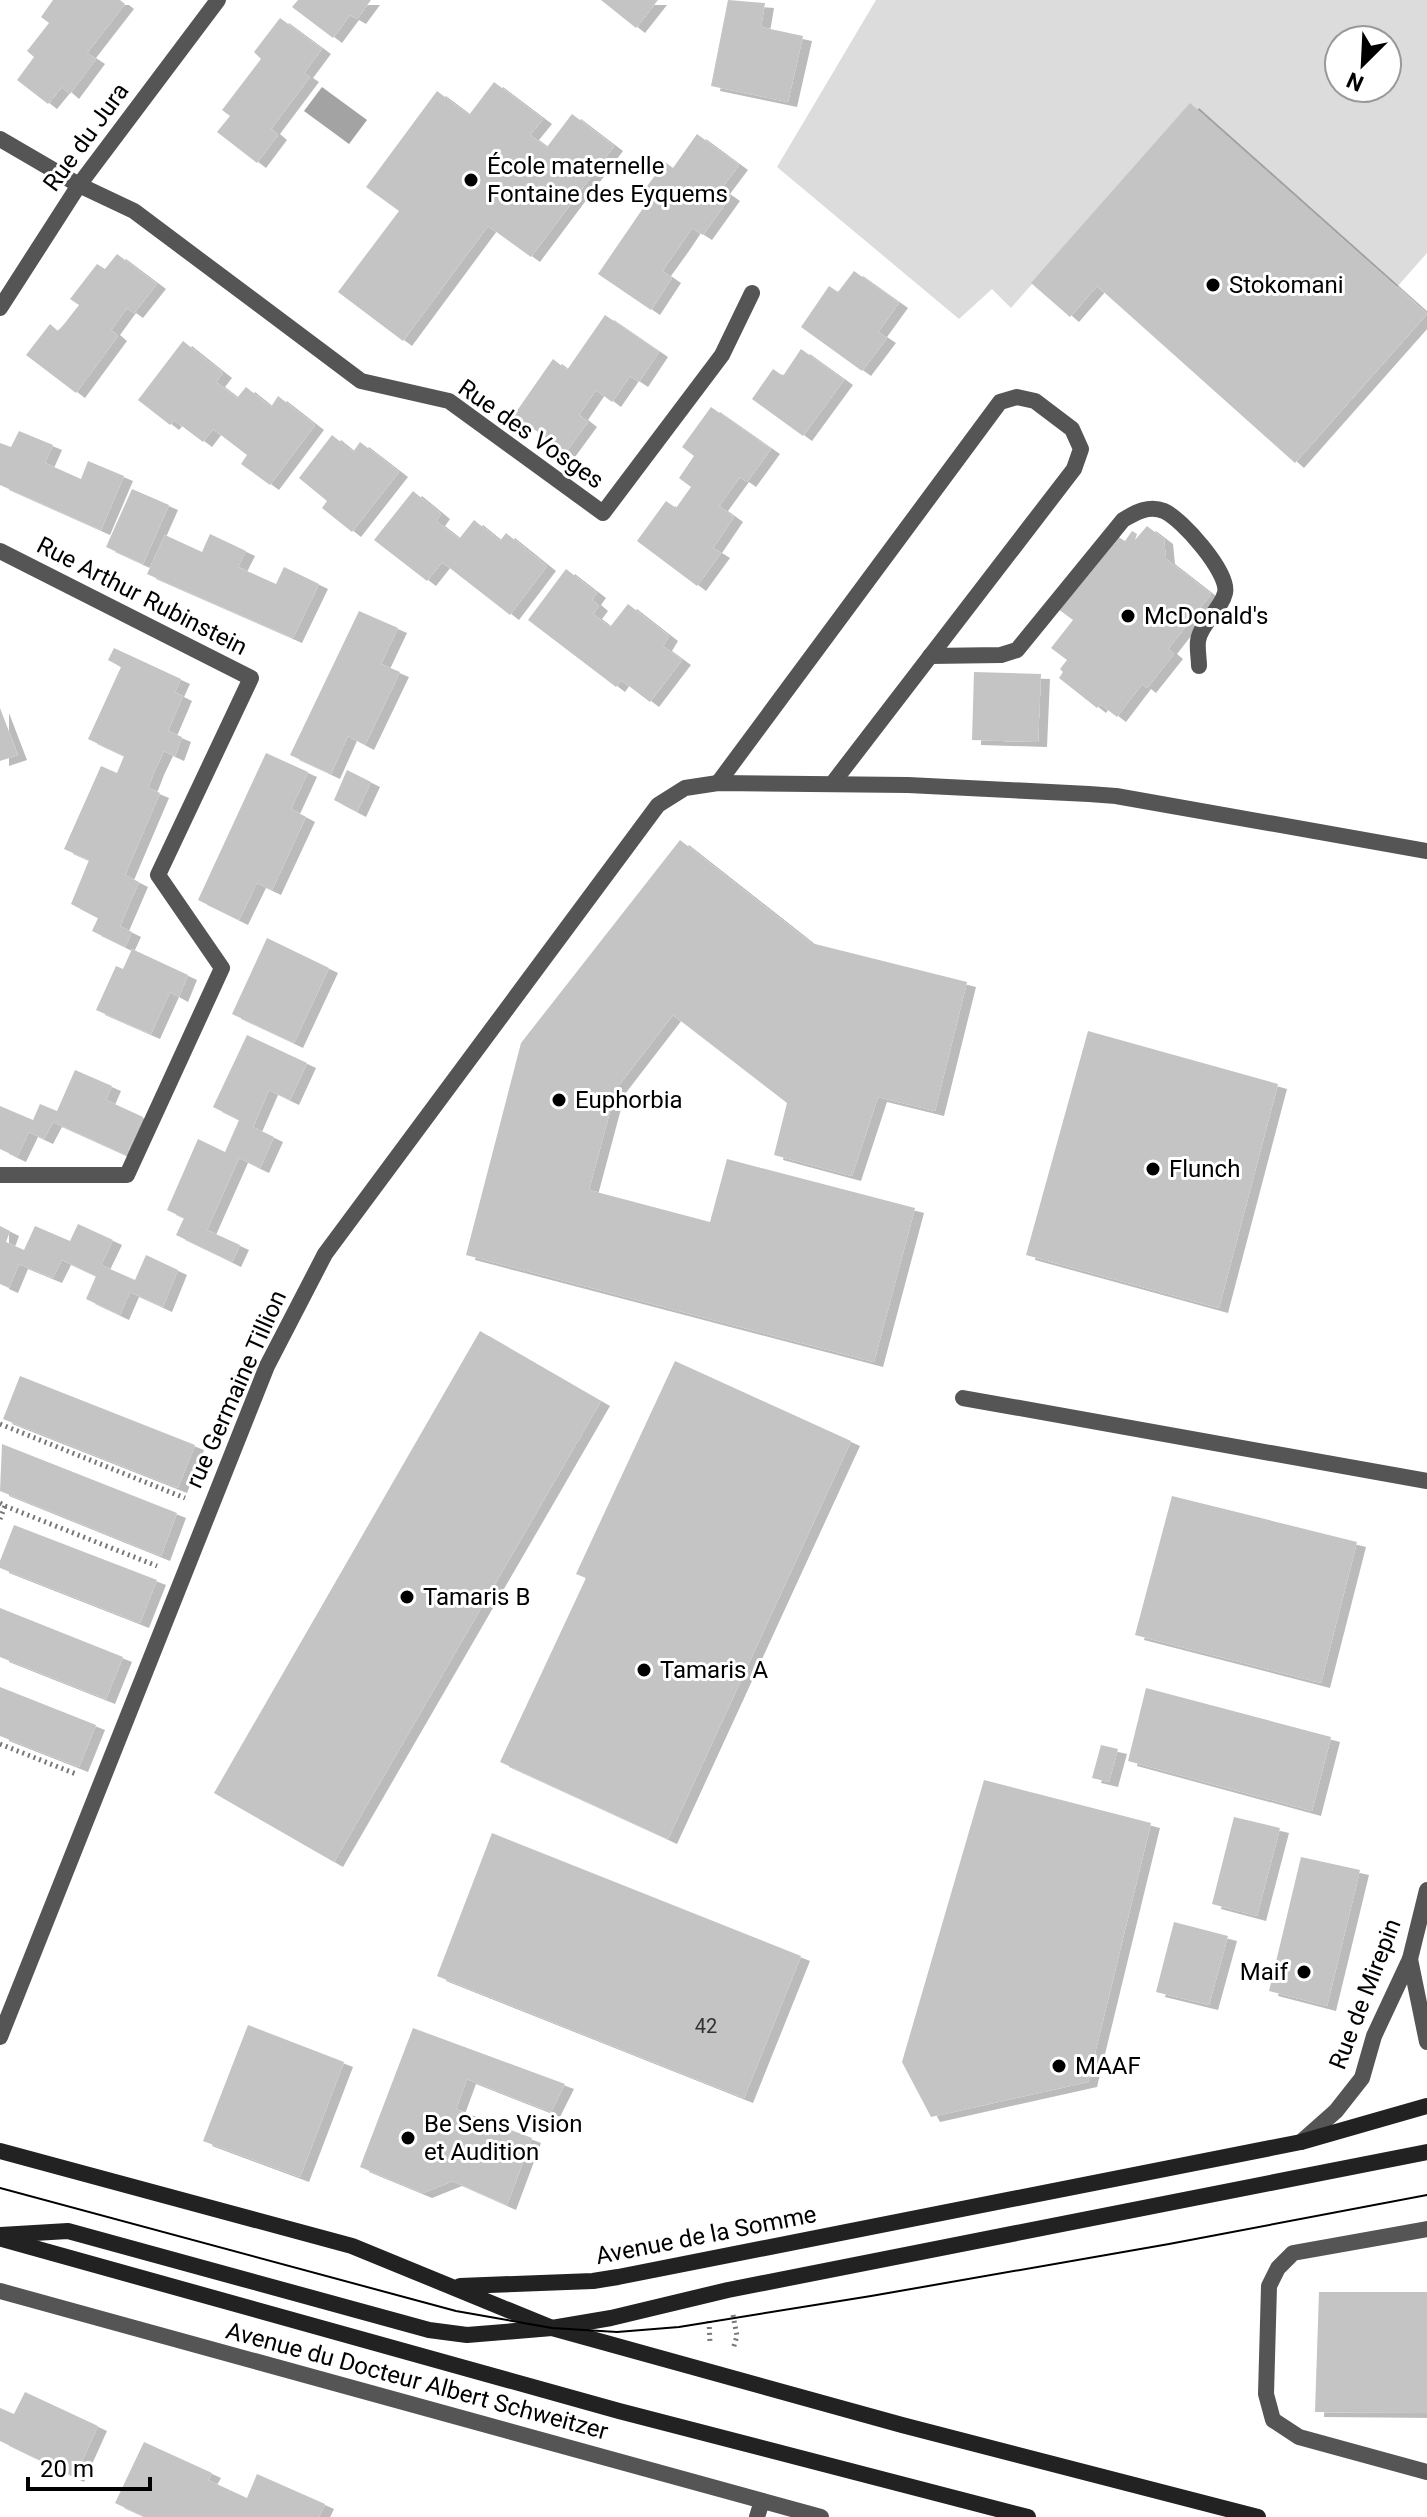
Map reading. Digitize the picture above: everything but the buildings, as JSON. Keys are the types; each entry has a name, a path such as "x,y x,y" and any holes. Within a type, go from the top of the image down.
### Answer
{"main road":[{"name":"Avenue de la Somme","path":"0,2151 352,2246 454,2286 593,2281 1301,2142 1427,2106"},
{"path":"0,2237 68,2231 429,2330 467,2335 552,2328 611,2318 728,2290 1427,2152"},
{"path":"0,2237 647,2419 1028,2517"},
{"path":"454,2286 552,2328 917,2429 1258,2517"}],"street":[{"name":"Rue du Jura","path":"0,308 79,185 218,0"},
{"name":"Rue des Vosges","path":"0,139 79,185 134,211 361,381 449,401 603,513 722,355 752,293"},
{"path":"718,783 1000,402 1017,397 1035,401 1072,429 1081,449 1074,469 832,784"},
{"path":"930,656 1001,655 1017,650 1123,520 1148,508 1166,511 1199,542 1213,558 1224,581 1226,591 1198,638 1199,666"},
{"name":"Rue Arthur Rubinstein","path":"0,551 251,678 158,875 222,968 127,1175 0,1175"},
{"name":"rue Germaine Tillion","path":"0,2037 267,1366 325,1254 658,805 685,788 718,783 832,784 1116,796 1427,851"},
{"path":"963,1398 1427,1481"},
{"name":"Rue de Mirepin","path":"1301,2142 1336,2111 1362,2078 1374,2036 1410,1959 1427,1890"},
{"path":"1427,1945 1410,1959 1427,2042"},
{"path":"1427,2229 1293,2253 1278,2268 1269,2286 1266,2394 1273,2420 1299,2437 1427,2472"},
{"name":"Avenue du Docteur Albert Schweitzer","path":"0,2291 760,2509 821,2517"}],"path":[{"path":"0,1424 210,1508"},
{"path":"0,1519 3,1504 183,1576"},
{"path":"0,1744 99,1783"}],"shaded area":[{"path":"876,0 1427,0 1427,253 1397,287 1190,104 1011,308 992,289 959,319 777,167"},
{"path":"322,87 367,120 349,144 304,111"}],"tram line":[{"path":"0,2188 456,2311 552,2328 617,2332 679,2327 871,2296 1427,2195"}],"place":[{"name":"École maternelle Fontaine des Eyquems","path":"471,180"},
{"name":"Stokomani","path":"1213,285"},
{"name":"McDonald's","path":"1128,616"},
{"name":"Euphorbia","path":"559,1100"},
{"name":"Flunch","path":"1153,1169"},
{"name":"Tamaris B","path":"407,1597"},
{"name":"Tamaris A","path":"644,1670"},
{"name":"Maif","path":"1304,1972"},
{"name":"MAAF","path":"1059,2066"},
{"name":"Be Sens Vision et Audition","path":"408,2138"}]}
